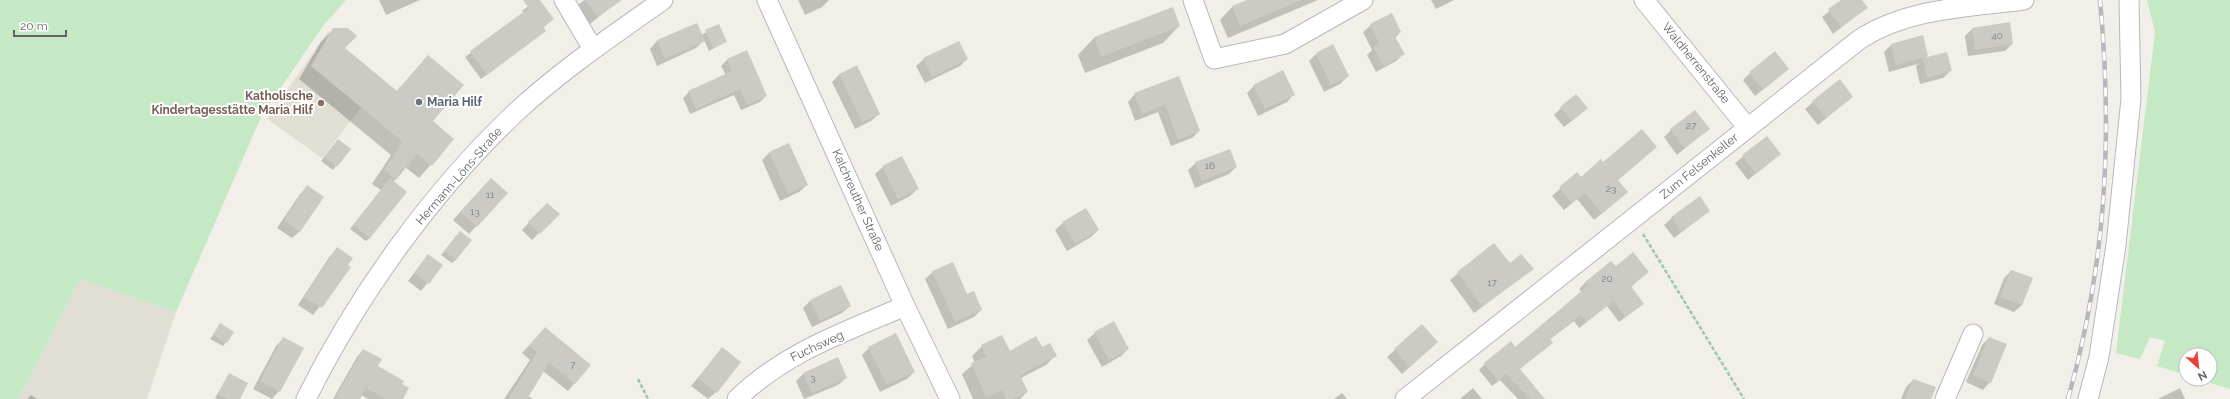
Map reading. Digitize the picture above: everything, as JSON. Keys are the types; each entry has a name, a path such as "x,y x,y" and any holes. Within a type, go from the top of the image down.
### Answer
{"street":[{"path":"564,0 593,49"},
{"name":"Hermann-Löns-Straße","path":"306,399 322,366 374,283 415,225 459,173 514,114 593,49 663,0"},
{"name":"Kalchreuther Straße","path":"767,0 905,306 950,399"},
{"path":"1193,0 1214,59 1286,44 1363,0"},
{"name":"Waldherrenstraße","path":"1644,0 1747,127"},
{"name":"Zum Felsenkeller","path":"1405,399 1747,127 1860,39 1880,26 1915,14 2024,0"},
{"path":"2088,399 2099,357 2116,245 2131,99 2129,0"},
{"name":"Fuchsweg","path":"737,399 771,370 800,353 905,306"},
{"path":"1944,399 1973,334"}],"path":[{"path":"1633,218 1744,399"},
{"path":"638,379 648,399"}],"shaded area":[{"name":"Katholische Kindertagesstätte Maria Hilf","path":"328,31 377,87 322,158 267,119"},
{"path":"80,279 176,312 147,399 17,399 29,379"}],"green space":[{"path":"0,0 346,0 323,26 262,115 176,312 80,279 29,379 17,399 0,399"},
{"path":"2147,0 2230,0 2230,389 2218,385 2218,347 2178,347 2178,373 2157,366 2165,341 2150,337 2140,359 2116,353 2155,32"}],"building":[{"path":"523,0 540,0 554,19 543,27 546,31 487,75 470,51 529,8"},
{"path":"585,0 622,0 598,17"},
{"path":"1247,0 1302,0 1240,26 1232,6"},
{"path":"1841,0 1862,0 1868,8 1841,27 1828,9"},
{"path":"1173,7 1180,26 1101,57 1094,37"},
{"path":"1392,13 1401,32 1394,35 1405,54 1384,66 1373,47 1379,43 1370,24"},
{"path":"2010,22 2013,44 1975,50 1972,28"},
{"path":"697,23 705,41 665,59 657,40"},
{"path":"719,24 727,42 713,48 705,30"},
{"path":"333,28 348,28 357,36 345,48 397,91 428,55 464,85 433,121 454,139 432,166 417,154 396,180 384,170 403,142 311,66"},
{"path":"1923,35 1928,56 1896,65 1891,44"},
{"path":"959,41 968,59 932,77 923,58"},
{"path":"1333,44 1349,76 1331,85 1316,53"},
{"path":"747,50 767,96 747,105 740,89 696,109 688,91 732,71 727,59"},
{"path":"1775,51 1789,69 1763,90 1749,72"},
{"path":"1947,52 1952,71 1927,78 1923,58"},
{"path":"857,65 880,114 862,122 839,74"},
{"path":"1283,70 1295,95 1265,109 1253,85"},
{"path":"1179,76 1200,131 1178,140 1165,105 1142,114 1134,93"},
{"path":"1840,79 1853,97 1826,118 1812,101"},
{"path":"1576,94 1588,108 1572,121 1560,107"},
{"path":"1695,110 1710,129 1685,148 1670,129"},
{"path":"1642,129 1657,147 1618,180 1628,192 1602,214 1585,193 1572,203 1559,187 1577,172 1581,177 1601,159 1603,162"},
{"path":"1767,136 1781,154 1756,174 1742,155"},
{"path":"338,139 351,149 337,167 324,157"},
{"path":"789,143 808,185 788,194 769,152"},
{"path":"1230,149 1237,167 1202,181 1195,162"},
{"path":"902,156 919,189 898,199 882,166"},
{"path":"390,178 407,192 370,238 353,225"},
{"path":"491,178 508,193 477,227 460,212"},
{"path":"307,185 324,197 300,232 284,220"},
{"path":"1700,196 1710,211 1682,232 1671,217"},
{"path":"547,203 560,214 540,234 528,222"},
{"path":"1086,208 1099,230 1075,244 1062,222"},
{"path":"460,231 472,240 456,260 444,251"},
{"path":"1494,243 1510,263 1521,254 1534,269 1482,307 1457,272"},
{"path":"337,247 353,258 348,265 351,267 322,308 304,297"},
{"path":"1633,252 1649,272 1631,286 1644,304 1625,317 1614,301 1586,322 1580,315 1550,339 1553,343 1520,369 1545,399 1530,399 1506,374 1498,381 1484,363 1511,341 1515,347 1583,290 1587,285 1585,282 1611,261 1616,266"},
{"path":"428,254 443,265 429,284 414,273"},
{"path":"953,262 967,294 974,291 982,310 955,322 932,271"},
{"path":"2011,270 2033,278 2022,305 2000,297"},
{"path":"841,285 851,306 820,321 810,300"},
{"path":"1114,321 1129,349 1109,360 1094,332"},
{"path":"220,323 234,332 227,343 213,335"},
{"path":"1422,324 1438,342 1410,367 1394,349"},
{"path":"545,327 591,365 575,384 549,363 527,399 508,399 537,352 529,346"},
{"path":"896,333 915,372 887,385 868,347"},
{"path":"1002,335 1010,351 1036,336 1042,347 1050,343 1057,356 1020,375 1028,392 1013,399 1006,399 1002,390 986,397 971,363 986,357 981,345"},
{"path":"283,337 304,348 280,392 260,381"},
{"path":"1989,337 2007,344 1991,383 1973,375"},
{"path":"722,347 741,362 717,393 698,378"},
{"path":"363,349 382,359 378,366 404,381 402,384 409,388 403,399 386,399 366,388 360,399 335,399"},
{"path":"838,357 847,378 812,393 803,373"},
{"path":"229,373 248,383 240,399 228,399 218,394"},
{"path":"1913,379 1936,387 1931,399 1905,399"}],"railway":[{"path":"2068,399 2081,349 2091,299 2103,201 2106,152 2106,102 2100,0"}],"place":[{"name":"Maria Hilf","path":"419,102"},
{"name":"Katholische Kindertagesstätte Maria Hilf","path":"321,103"}]}
